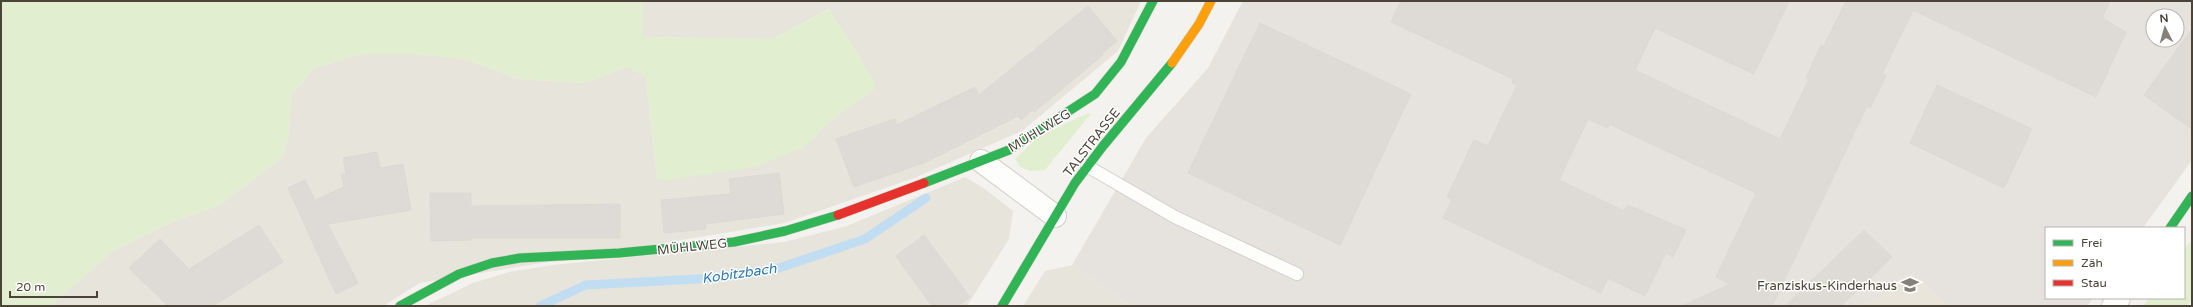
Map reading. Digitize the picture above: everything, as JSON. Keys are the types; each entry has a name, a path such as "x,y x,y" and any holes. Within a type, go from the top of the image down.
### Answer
{"street":[{"name":"TALSTRASSE","path":"1094,94 1121,62 1153,1"},
{"name":"TALSTRASSE","path":"1002,306 1055,216 1087,166 1160,79 1201,22 1212,1"},
{"name":"MÜHLWEG","path":"400,306 459,274 492,263 520,258 626,252 734,242 785,231 840,215 1009,150 1094,94"},
{"path":"981,161 1055,216"},
{"path":"2171,227 2192,196"}],"lane":[{"path":"1087,166 1175,217 1296,274"}],"shaded area":[{"path":"643,1 1141,1 1118,51 1022,131 914,178 785,223 420,283 383,306 50,306 113,251 174,221 220,205 283,157 289,133 291,95 315,68 361,54 419,54 468,60 519,79 584,83 628,67 646,77 657,179 801,149 834,118 873,90 829,9 773,39 643,37"},
{"path":"1243,1 2192,1 2192,160 2144,227 2045,227 2045,299 2092,299 2087,306 1948,306 1912,273 1880,298 1860,306 1131,306 1072,265 1146,138 1208,68"},
{"path":"965,177 985,189 1013,211 1009,239 967,306 425,306 473,283 509,272 553,265 784,242 847,226"},
{"path":"1402,227 1504,306 1336,306"},
{"path":"1072,265 1131,306 1023,306 1045,271"},
{"name":"Franziskus-Kinderhaus","path":"1912,273 1948,306 1860,306 1880,298"}],"green space":[{"path":"1,1 643,1 643,37 773,39 830,9 875,82 874,90 834,118 801,149 754,167 670,180 657,179 646,77 628,67 584,83 519,79 468,60 419,54 361,54 315,68 291,95 289,133 283,157 220,205 174,221 113,251 50,306 1,306"},
{"path":"1088,113 1090,115 1045,170 1030,171 1020,167 1015,159 1038,137"},
{"path":"2192,239 2192,299 2187,306 2143,306 2148,299 2185,299 2185,249"}],"building":[{"path":"1401,1 1789,1 1754,74 1655,28 1635,70 1780,139 1809,79 1806,78 1821,45 1824,46 1846,1 2110,1 2102,18 2126,32 2096,97 1913,10 1882,74 1886,75 1881,87 1870,108 1867,106 1772,306 1682,306 1730,284 1716,277 1756,193 1609,124 1608,128 1588,119 1559,180 1624,211 1628,205 1686,230 1673,257 1666,253 1645,296 1608,278 1601,293 1443,218 1452,199 1447,197 1474,140 1488,146 1517,85 1512,83 1513,79 1391,22"},
{"path":"1088,6 1117,41 1102,53 1103,55 1034,112 1032,110 1021,120 1018,116 926,162 854,187 836,139 895,119 897,125 975,87 979,95"},
{"path":"1260,23 1411,94 1340,245 1188,173"},
{"path":"2192,29 2192,129 2144,95 2178,48 2185,48 2185,39"},
{"path":"1937,85 2032,129 2004,188 1910,143"},
{"path":"377,152 380,168 403,164 411,210 328,224 358,283 336,294 288,188 305,180 315,200 344,187 341,174 346,174 343,158"},
{"path":"779,173 784,214 705,224 706,229 664,233 661,200 731,194 729,179"},
{"path":"430,193 471,193 471,206 620,204 620,238 471,238 471,240 431,241"},
{"path":"259,225 283,262 213,306 168,306 129,268 160,239 189,269"},
{"path":"1864,230 1892,257 1841,306 1785,306"},
{"path":"924,235 970,297 958,306 932,306 896,256"}],"waterway":[{"name":"Kobitzbach","path":"540,306 586,285 716,278 773,270 865,239 926,198"}],"traffic: fast":[{"path":"924,183 1009,150 1095,94 1121,62 1153,1"},
{"path":"1002,306 1075,183 1103,146 1172,63"},
{"path":"2171,227 2192,196"},
{"path":"400,306 459,274 492,263 520,258 619,253 734,242 785,231 838,215"}],"traffic: slow":[{"path":"1172,63 1199,24 1211,1"}],"traffic: jam":[{"path":"838,215 924,183"}],"place":[{"name":"Franziskus-Kinderhaus","path":"1910,285"}]}
